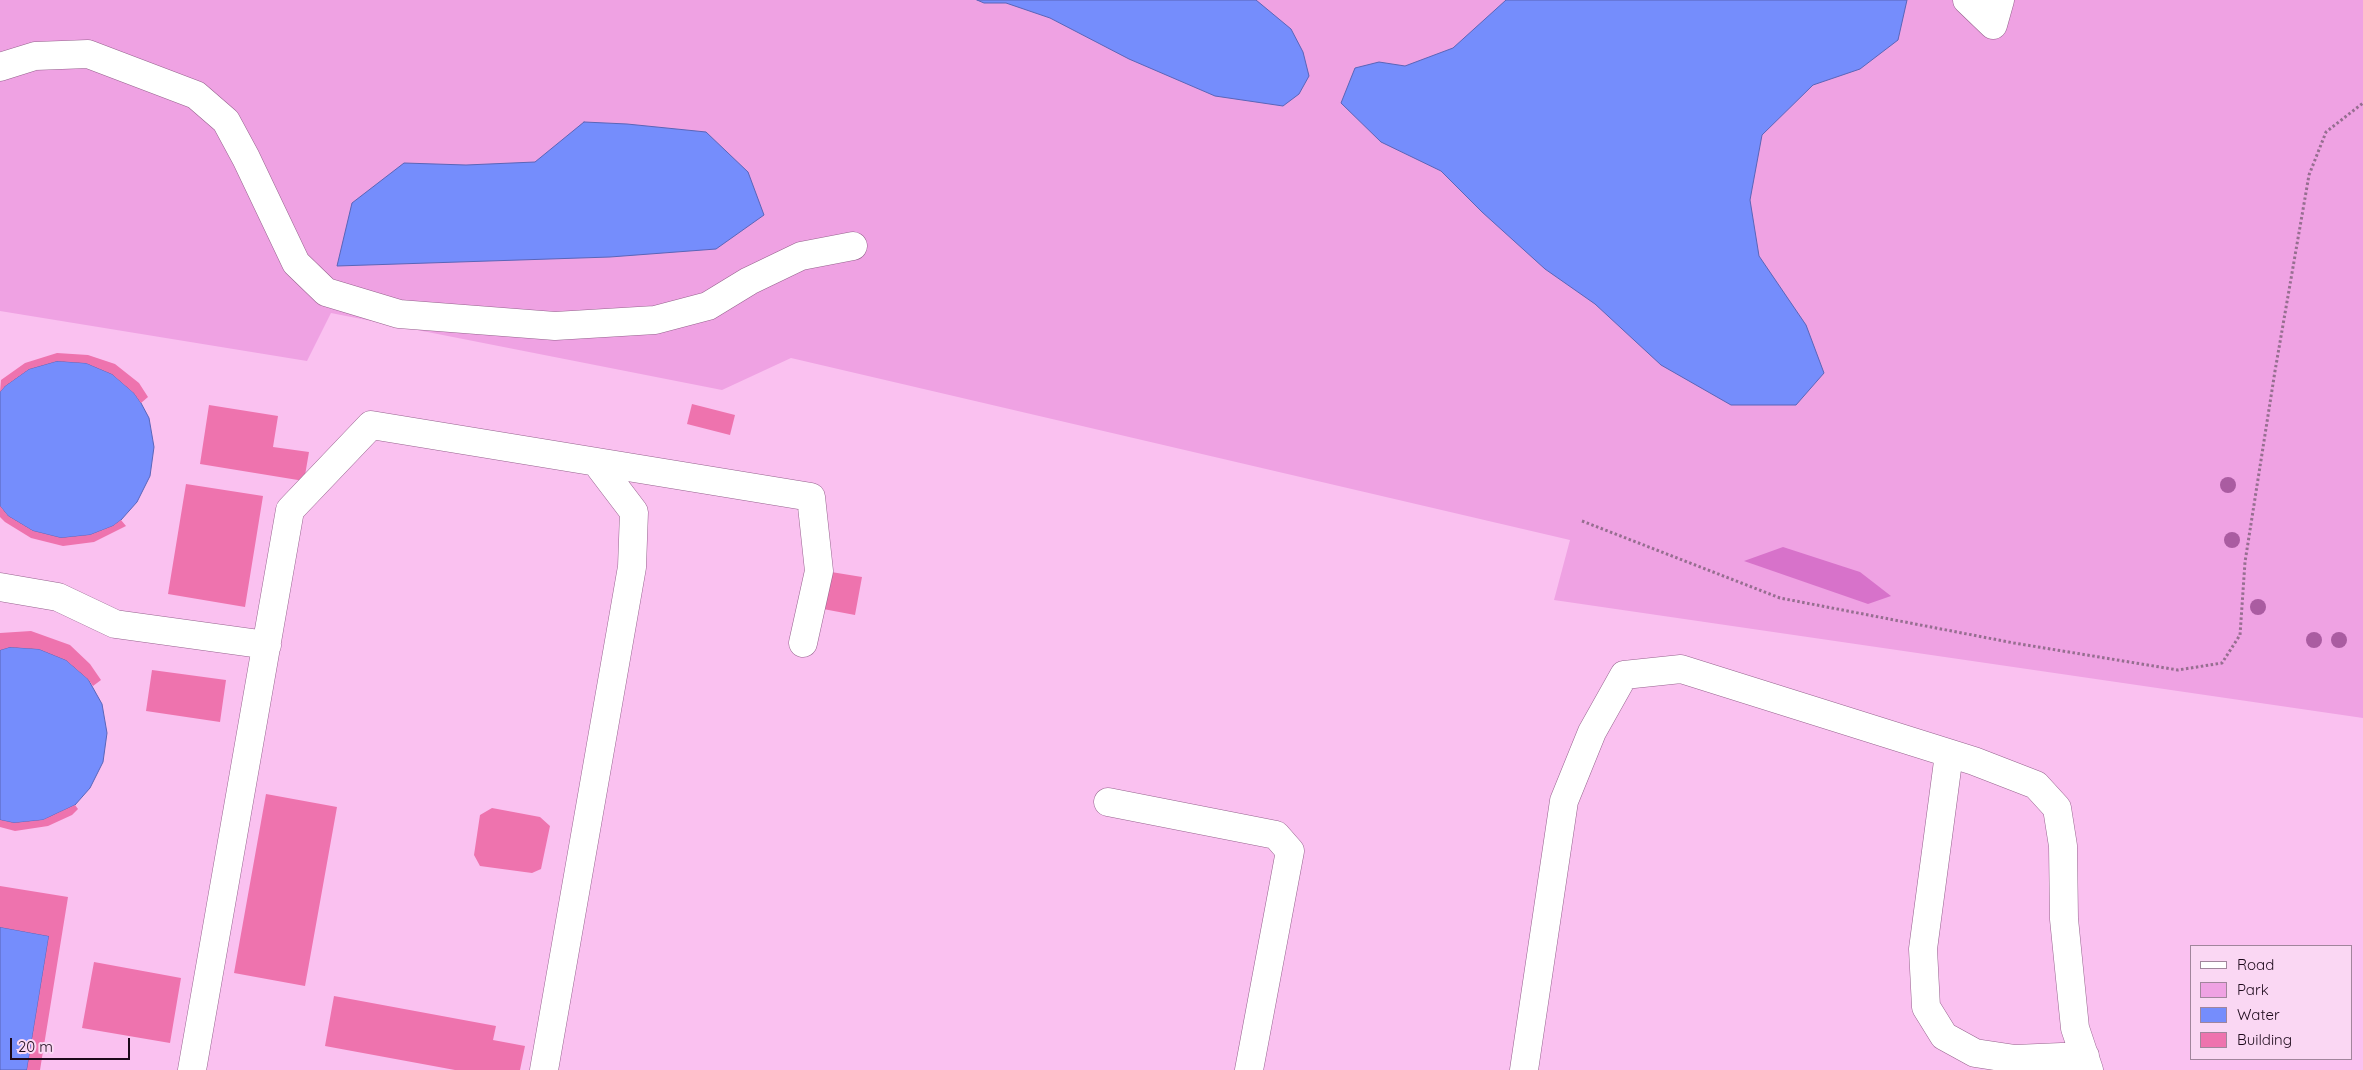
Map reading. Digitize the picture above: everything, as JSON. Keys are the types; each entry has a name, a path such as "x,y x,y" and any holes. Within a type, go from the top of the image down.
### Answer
{"lane":[{"path":"1967,0 1993,25 2000,0"},
{"path":"0,67 35,56 88,54 196,95 226,121 246,158 296,263 326,292 399,314 555,326 655,320 708,306 749,282 801,256 853,246"},
{"path":"192,1070 290,510 371,425 811,497 819,571 803,643"},
{"path":"544,1070 632,567 634,512 596,462"},
{"path":"0,587 58,597 115,624 267,645"},
{"path":"1524,1070 1564,801 1592,732 1624,675 1681,669 1949,754 2036,785 2057,808 2064,846 2064,920 2075,1028 2087,1063 2015,1059 1975,1053 1944,1036 1926,1008 1923,949 1949,754"},
{"path":"1108,802 1276,835 1290,851 1249,1070"}],"path":[{"path":"1582,521 1780,598 2014,643 2178,670 2222,663 2240,634 2245,562 2274,371 2309,175 2326,132 2363,103"}],"green space":[{"path":"0,0 2363,0 2363,718 1554,600 1570,540 791,358 722,390 331,313 307,361 0,311"}],"shaded area":[{"path":"1783,547 1860,572 1891,596 1868,604 1744,561"}],"water":[{"path":"977,0 1256,0 1291,29 1303,52 1309,76 1299,94 1283,106 1215,96 1129,59 1050,18 1006,3 984,3"},
{"path":"1506,0 1907,0 1898,40 1860,69 1813,85 1762,135 1750,200 1759,256 1806,325 1824,373 1796,405 1731,405 1661,365 1595,304 1545,269 1482,212 1441,171 1381,142 1341,103 1355,68 1379,62 1405,66 1453,48"},
{"path":"584,122 627,124 706,132 748,172 764,215 716,249 610,257 337,266 352,203 404,163 466,165 535,162"},
{"path":"57,361 86,363 112,374 134,393 149,418 154,447 150,476 137,502 113,526 90,535 61,538 33,531 8,516 0,506 0,392 5,386 29,369"},
{"path":"10,647 39,649 66,660 88,679 102,704 107,733 103,762 90,788 75,805 43,820 14,823 0,820 0,650"},
{"path":"0,927 49,936 27,1070 0,1070"}],"building":[{"path":"57,353 88,355 115,364 139,383 148,397 141,403 134,393 112,374 86,363 57,361 29,369 5,386 0,392 1,380 25,363"},
{"path":"692,404 735,415 730,435 687,424"},
{"path":"209,405 278,416 273,447 309,452 304,481 200,464"},
{"path":"186,484 263,496 245,607 168,594"},
{"path":"0,506 8,516 33,531 61,538 90,535 113,526 121,520 126,526 94,542 63,546 31,538 5,522 0,517"},
{"path":"825,571 862,577 855,615 818,608"},
{"path":"31,631 70,645 90,664 101,680 93,686 88,679 66,660 39,649 10,647 0,650 0,633"},
{"path":"152,670 226,680 220,722 146,711"},
{"path":"266,794 337,807 305,986 234,973"},
{"path":"75,805 78,809 72,815 48,826 15,831 0,827 0,820 14,823 43,820"},
{"path":"492,808 540,817 550,826 541,869 532,873 480,866 474,855 480,815"},
{"path":"0,886 68,897 40,1070 27,1070 49,936 0,927"},
{"path":"94,962 181,978 170,1043 82,1028"},
{"path":"334,996 496,1026 493,1040 525,1046 520,1070 455,1070 325,1046"}]}
